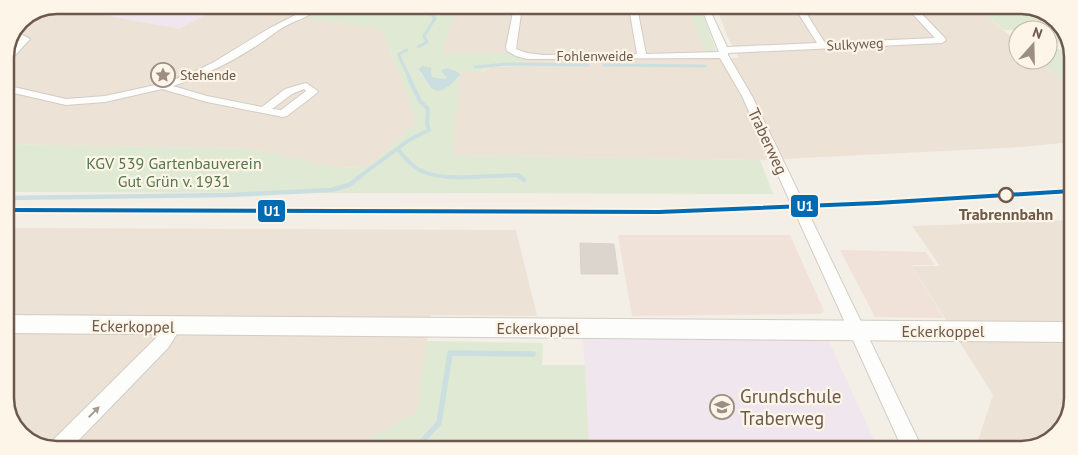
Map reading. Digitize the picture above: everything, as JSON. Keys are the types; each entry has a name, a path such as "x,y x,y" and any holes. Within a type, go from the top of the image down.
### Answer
{"street":[{"path":"14,90 66,102 90,102 163,86 190,77 217,64 271,31 304,14"},
{"name":"Fohlenweide","path":"517,14 511,47 512,51 519,54 530,56 642,56 724,52"},
{"path":"634,14 642,56"},
{"name":"Traberweg","path":"707,14 719,43 747,96 909,441"},
{"path":"803,14 823,46"},
{"name":"Sulkyweg","path":"724,52 942,40 917,14"},
{"path":"14,51 26,39 19,36"},
{"path":"163,86 180,92 264,110"},
{"name":"Eckerkoppel","path":"14,324 1064,332"},
{"path":"65,441 162,342 174,326"}],"shaded area":[{"path":"56,14 286,14 383,30 391,55 410,99 416,123 369,167 337,168 253,149 14,144 14,54 18,38 28,24 35,19"},
{"path":"97,14 208,14 179,29"},
{"path":"455,14 691,14 707,58 739,58 727,36 719,14 985,14 1008,34 1008,70 1050,70 1064,82 1064,143 1022,147 760,160 452,155 461,67 483,71 493,67 523,67 442,53"},
{"path":"423,66 431,68 432,77 445,79 447,77 441,71 446,68 460,74 449,86 437,90 429,85 418,69"},
{"path":"1064,220 1064,398 1061,415 1052,429 1045,434 1027,441 978,441 993,395 912,266 940,266 912,226"},
{"path":"14,228 516,230 537,316 431,315 416,413 366,441 56,441 40,438 30,432 19,420 14,401"},
{"path":"618,235 790,235 824,311 820,314 632,316"},
{"path":"840,250 926,252 935,265 911,265 944,318 875,317"},
{"name":"Grundschule Traberweg","path":"583,336 828,339 874,441 589,441"}],"green space":[{"name":"KGV 539 Gartenbauverein Gut Grün v. 1931","path":"286,14 455,14 442,53 507,53 522,58 524,67 495,67 474,72 465,71 461,68 452,155 760,160 773,194 14,192 14,144 253,149 337,168 369,167 416,123 409,99 383,30","holes":["418,69 432,72 432,77 445,79 448,77 442,71 452,69 459,77 430,87"]},
{"path":"691,14 703,14 716,50 713,53 705,53"},
{"path":"985,14 1021,14 1038,17 1043,20 1008,20 1008,30 1004,30"},
{"path":"1058,35 1060,38 1063,46 1058,43"},
{"path":"1058,49 1063,49 1064,82 1050,70 1058,70"},
{"path":"427,341 543,343 542,365 585,365 589,441 366,441 416,413"}],"building":[{"path":"580,243 614,244 618,274 581,274"}],"waterway":[{"path":"418,47 427,42 424,36 435,18 431,14"},
{"path":"407,50 399,54 399,56 410,79"},
{"path":"475,67 507,64 588,65"},
{"path":"604,65 705,66"},
{"path":"359,177 409,140 429,130 427,123 428,109 420,101 409,78"},
{"path":"398,149 416,168 434,175 445,177 517,175 520,177"},
{"path":"14,198 228,195 331,190 349,185 361,176"},
{"path":"519,176 524,180"},
{"path":"422,441 439,423 450,353 533,354"}],"transit line":[{"name":"U1","path":"14,210 659,212 877,203 1064,191"}],"place":[{"name":"Stehende","path":"163,75"},
{"name":"Trabrennbahn","path":"1006,195"},
{"name":"Grundschule Traberweg","path":"722,407"}]}
